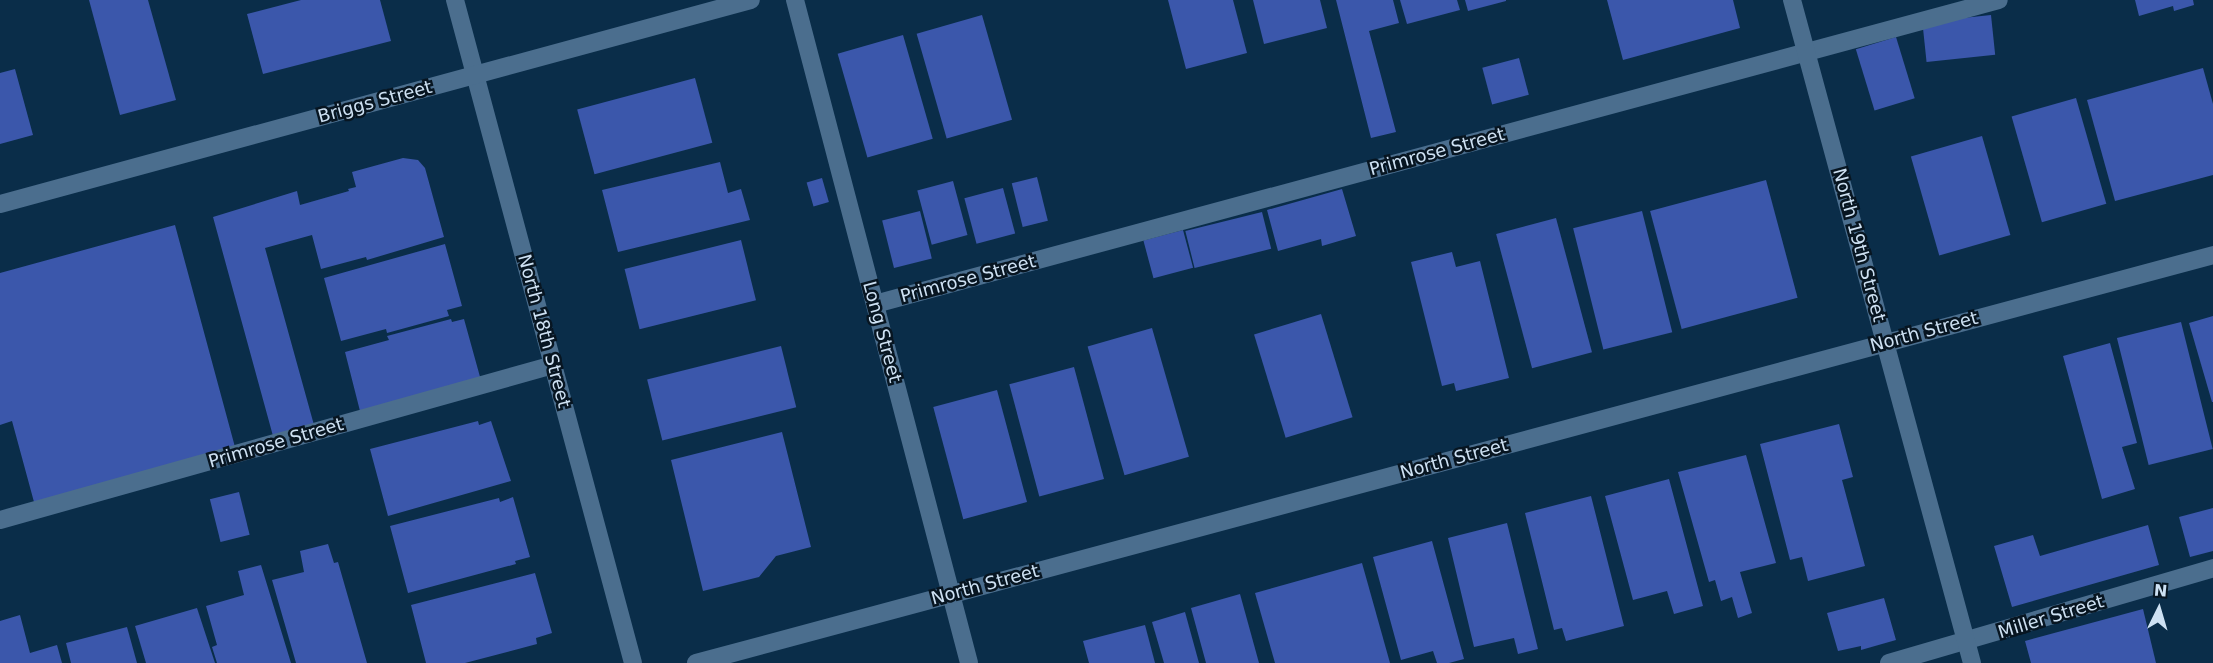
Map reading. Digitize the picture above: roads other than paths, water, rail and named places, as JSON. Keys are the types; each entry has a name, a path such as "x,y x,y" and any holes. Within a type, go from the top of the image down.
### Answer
{"street":[{"name":"North 18th Street","path":"455,0 633,663"},
{"name":"Briggs Street","path":"0,204 751,0"},
{"name":"Long Street","path":"795,0 969,663"},
{"name":"North 19th Street","path":"1792,0 1972,663"},
{"name":"Primrose Street","path":"875,304 1999,0"},
{"name":"North Street","path":"696,663 2213,255"},
{"name":"Primrose Street","path":"0,520 553,365"},
{"name":"Miller Street","path":"1889,663 2213,568"}]}
